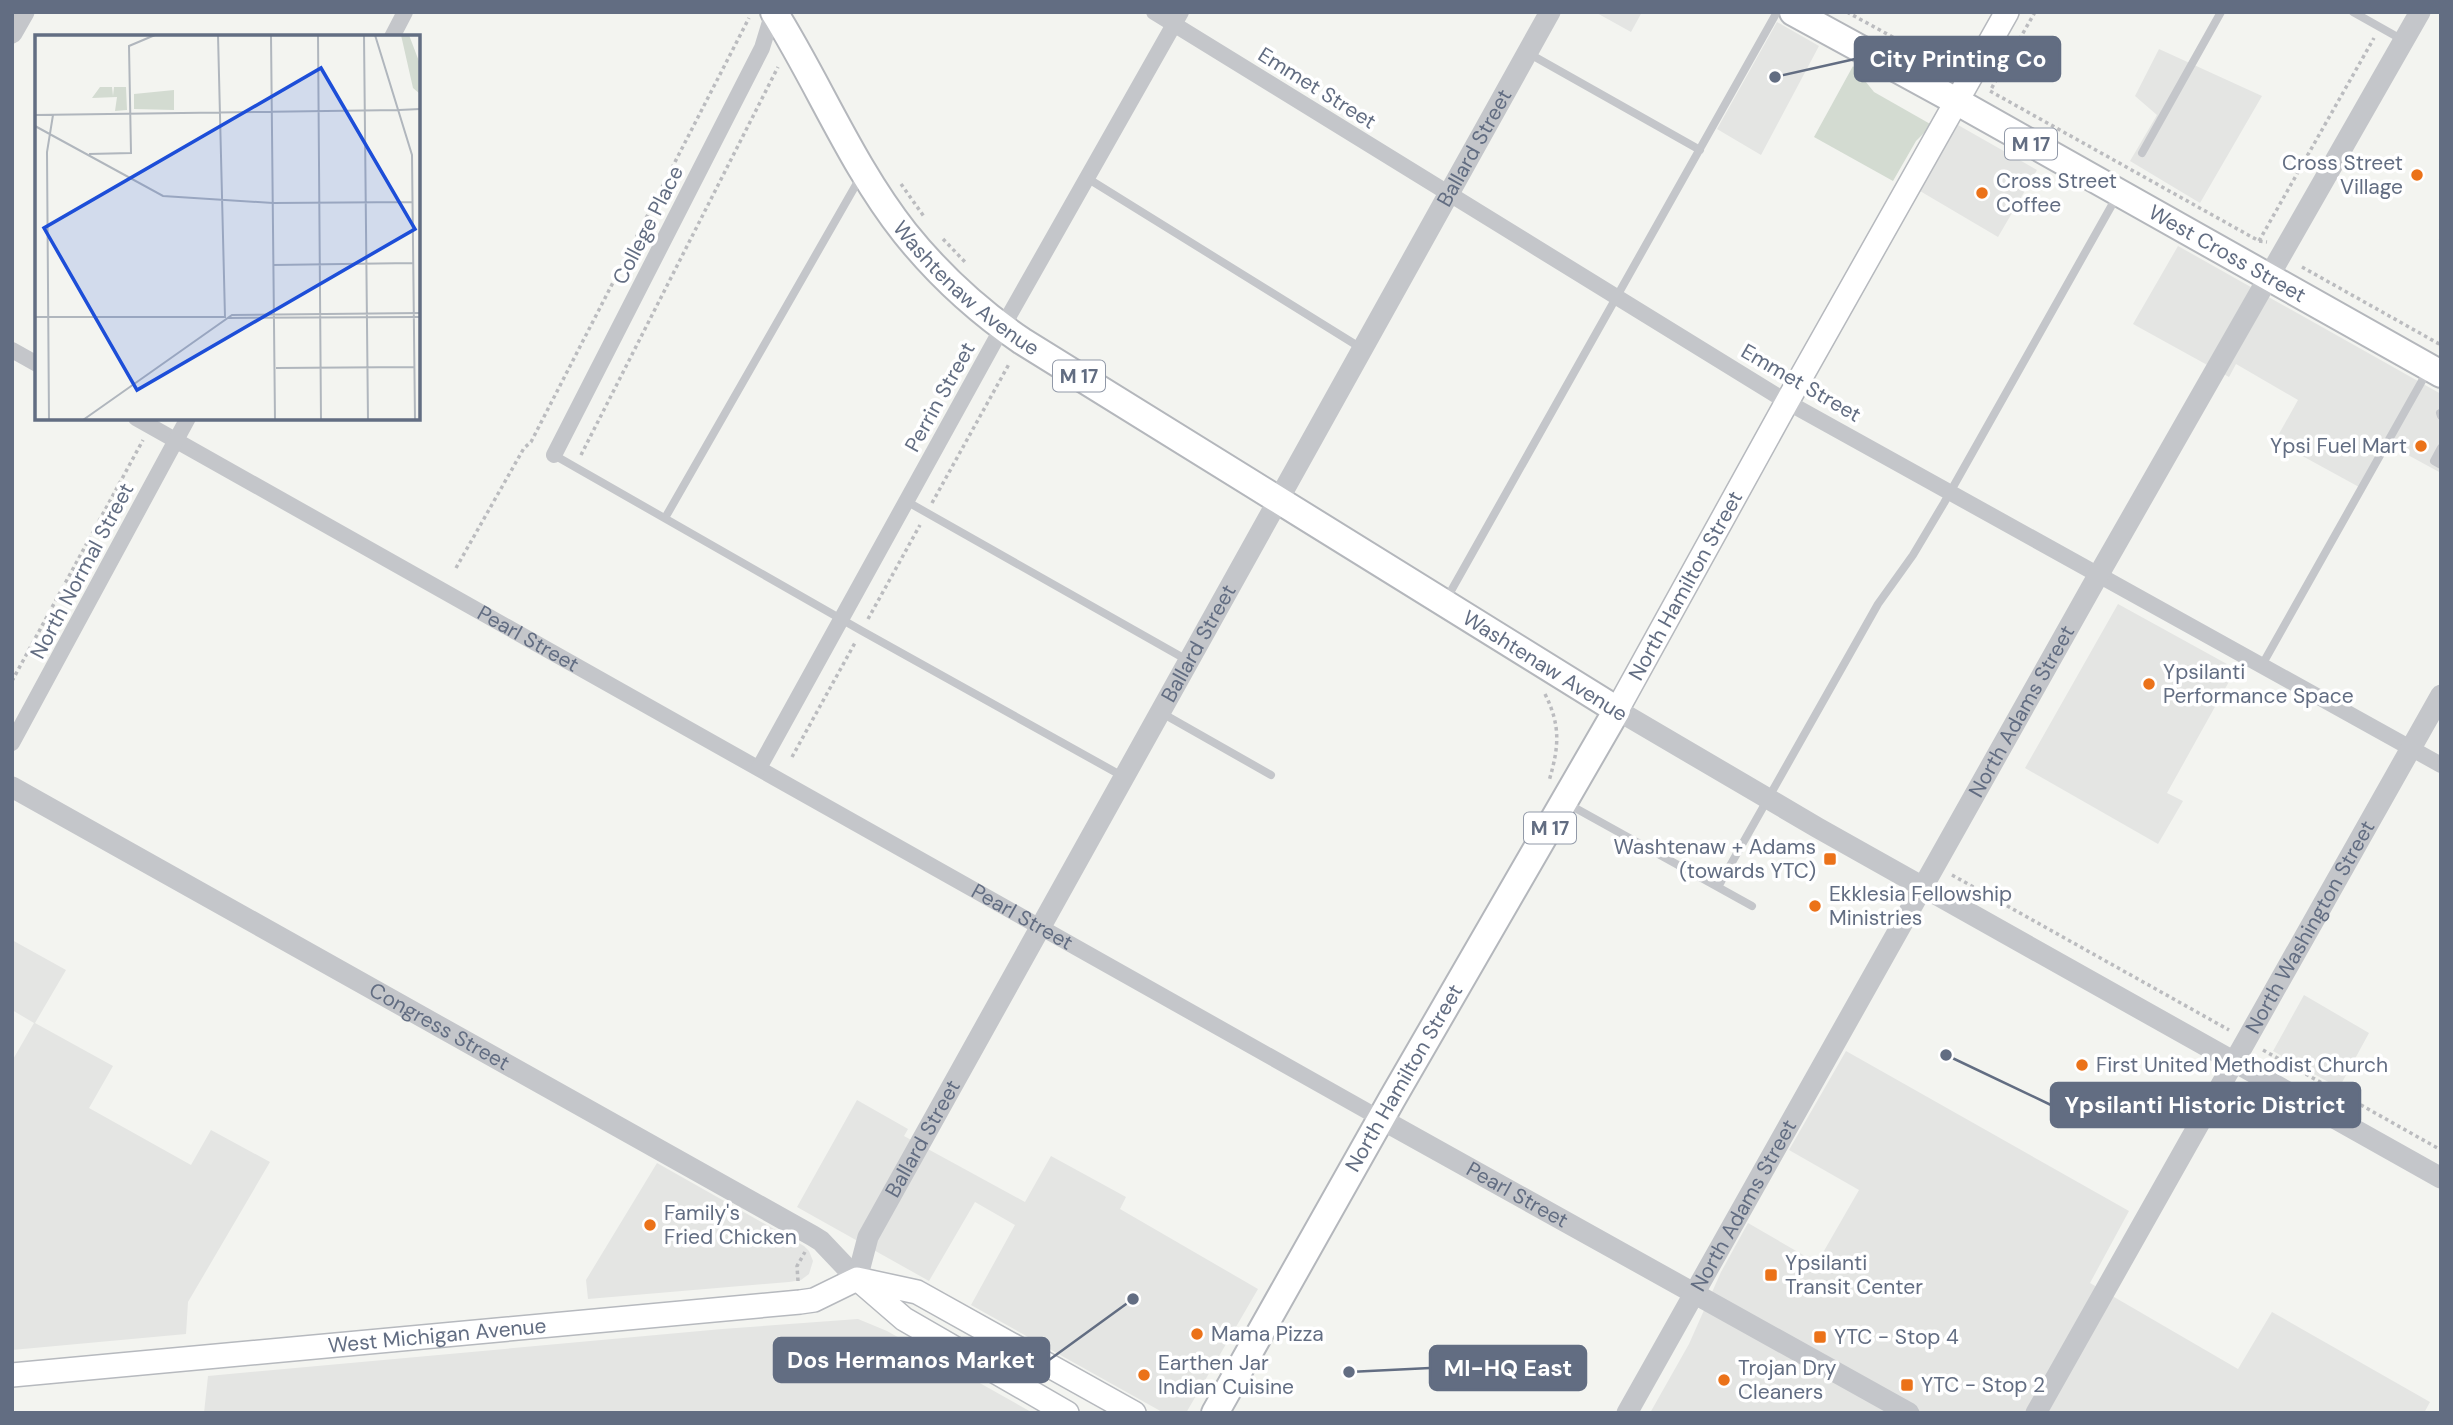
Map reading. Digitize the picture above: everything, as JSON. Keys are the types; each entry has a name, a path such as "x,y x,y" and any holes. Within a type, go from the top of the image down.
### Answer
{"main road":[{"name":"West Cross Street","path":"1793,12 2269,277 2437,362"},
{"name":"North Hamilton Street","path":"1215,1413 1381,1119 1556,795 1617,710 2007,12"},
{"name":"Washtenaw Avenue","path":"766,14 883,201 913,242 982,313 1002,328 1617,710"},
{"name":"West Michigan Avenue","path":"12,1375 800,1302 814,1300 857,1279"},
{"path":"857,1279 904,1319 1067,1413"},
{"path":"857,1279 917,1292 1134,1413"}],"street":[{"path":"12,33 24,12"},
{"path":"393,35 405,12"},
{"name":"Emmet Street","path":"1154,12 1177,18 1448,194 1787,402 2441,765"},
{"name":"Ballard Street","path":"857,1279 868,1237 1550,12"},
{"name":"North Adams Street","path":"1627,1413 2099,574 2420,12"},
{"name":"College Place","path":"554,454 762,48 766,14"},
{"name":"Perrin Street","path":"759,768 1177,18"},
{"path":"12,350 35,363"},
{"name":"Pearl Street","path":"140,420 1040,928 1909,1413"},
{"name":"North Normal Street","path":"12,743 187,420"},
{"name":"North Washington Street","path":"2036,1413 2441,695"},
{"name":"Washtenaw Avenue","path":"1617,710 1923,888 2441,1178"},
{"name":"Congress Street","path":"12,788 813,1236 857,1279"}],"lane":[{"path":"1444,604 1777,12"},
{"path":"2142,153 2221,12"},
{"path":"2354,12 2404,40"},
{"path":"1528,53 1700,150"},
{"path":"665,518 864,171"},
{"path":"1087,178 1363,349"},
{"path":"1718,887 1878,604 1913,555 1950,492 2118,194"},
{"path":"2262,665 2437,362"},
{"path":"2441,448 2434,461 2441,466"},
{"path":"554,454 574,468 1124,777"},
{"path":"906,501 1188,662"},
{"path":"1160,712 1271,775"},
{"path":"1556,795 1752,906"}],"path":[{"path":"1847,12 1940,63 1948,61"},
{"path":"2035,12 1990,91 2259,241 2269,242"},
{"path":"456,568 524,448 531,442 766,14"},
{"path":"2259,241 2377,34"},
{"path":"574,468 778,67"},
{"path":"896,178 931,226"},
{"path":"939,236 974,272"},
{"path":"2302,267 2437,362"},
{"path":"792,757 1009,364"},
{"path":"12,681 144,438"},
{"path":"137,451 147,456"},
{"path":"1541,688 1556,719 1556,795"},
{"path":"1950,874 2441,1150"},
{"path":"798,1282 797,1266 806,1250"}],"shaded area":[{"path":"1595,12 1642,12 1631,32"},
{"path":"1777,22 1819,46 1761,155 1717,129"},
{"path":"2159,49 2262,96 2200,203 2130,161 2157,115 2135,96"},
{"path":"1853,66 1874,92 1932,125 1916,141 1893,181 1814,137"},
{"path":"1958,125 2037,170 1998,237 1920,191"},
{"path":"2178,246 2441,394 2441,473 2384,442 2359,487 2275,441 2298,400 2236,364 2229,377 2133,324"},
{"path":"2118,604 2236,669 2167,793 2183,801 2158,844 2025,768"},
{"path":"12,940 66,970 35,1023 113,1066 89,1108 191,1165 211,1130 270,1162 188,1302 186,1334 12,1350 12,1061 34,1023 12,1010"},
{"path":"2304,995 2369,1033 2339,1088 2273,1051"},
{"path":"1846,1051 2129,1211 2090,1283 2238,1369 2272,1312 2430,1402 2424,1413 1650,1413 1689,1344 1721,1272 1748,1223 1817,1263 1859,1190 1789,1150"},
{"path":"857,1100 908,1129 904,1136 1025,1202 1051,1156 1126,1197 1120,1209 1258,1289 1186,1413 1164,1413 971,1305 1015,1225 975,1202 929,1281 797,1207"},
{"path":"657,1163 804,1246 813,1261 809,1274 801,1280 789,1282 588,1299 586,1280"},
{"path":"858,1319 887,1331 1033,1413 204,1413 208,1376"}],"place":[{"name":"City Printing Co","path":"1775,77"},
{"name":"Cross Street Village","path":"2417,175"},
{"name":"Cross Street Coffee","path":"1982,193"},
{"name":"Ypsi Fuel Mart","path":"2421,446"},
{"name":"Ypsilanti Performance Space","path":"2149,684"},
{"name":"Washtenaw + Adams (towards YTC)","path":"1830,859"},
{"name":"Ekklesia Fellowship Ministries","path":"1815,906"},
{"name":"Ypsilanti Historic District","path":"1946,1055"},
{"name":"First United Methodist Church","path":"2082,1065"},
{"name":"Family's Fried Chicken","path":"650,1225"},
{"name":"Ypsilanti Transit Center","path":"1771,1275"},
{"name":"Dos Hermanos Market","path":"1133,1299"},
{"name":"Mama Pizza","path":"1197,1334"},
{"name":"YTC - Stop 4","path":"1820,1337"},
{"name":"MI-HQ East","path":"1349,1372"},
{"name":"Earthen Jar Indian Cuisine","path":"1144,1375"},
{"name":"Trojan Dry Cleaners","path":"1724,1380"},
{"name":"YTC - Stop 2","path":"1907,1385"}]}
